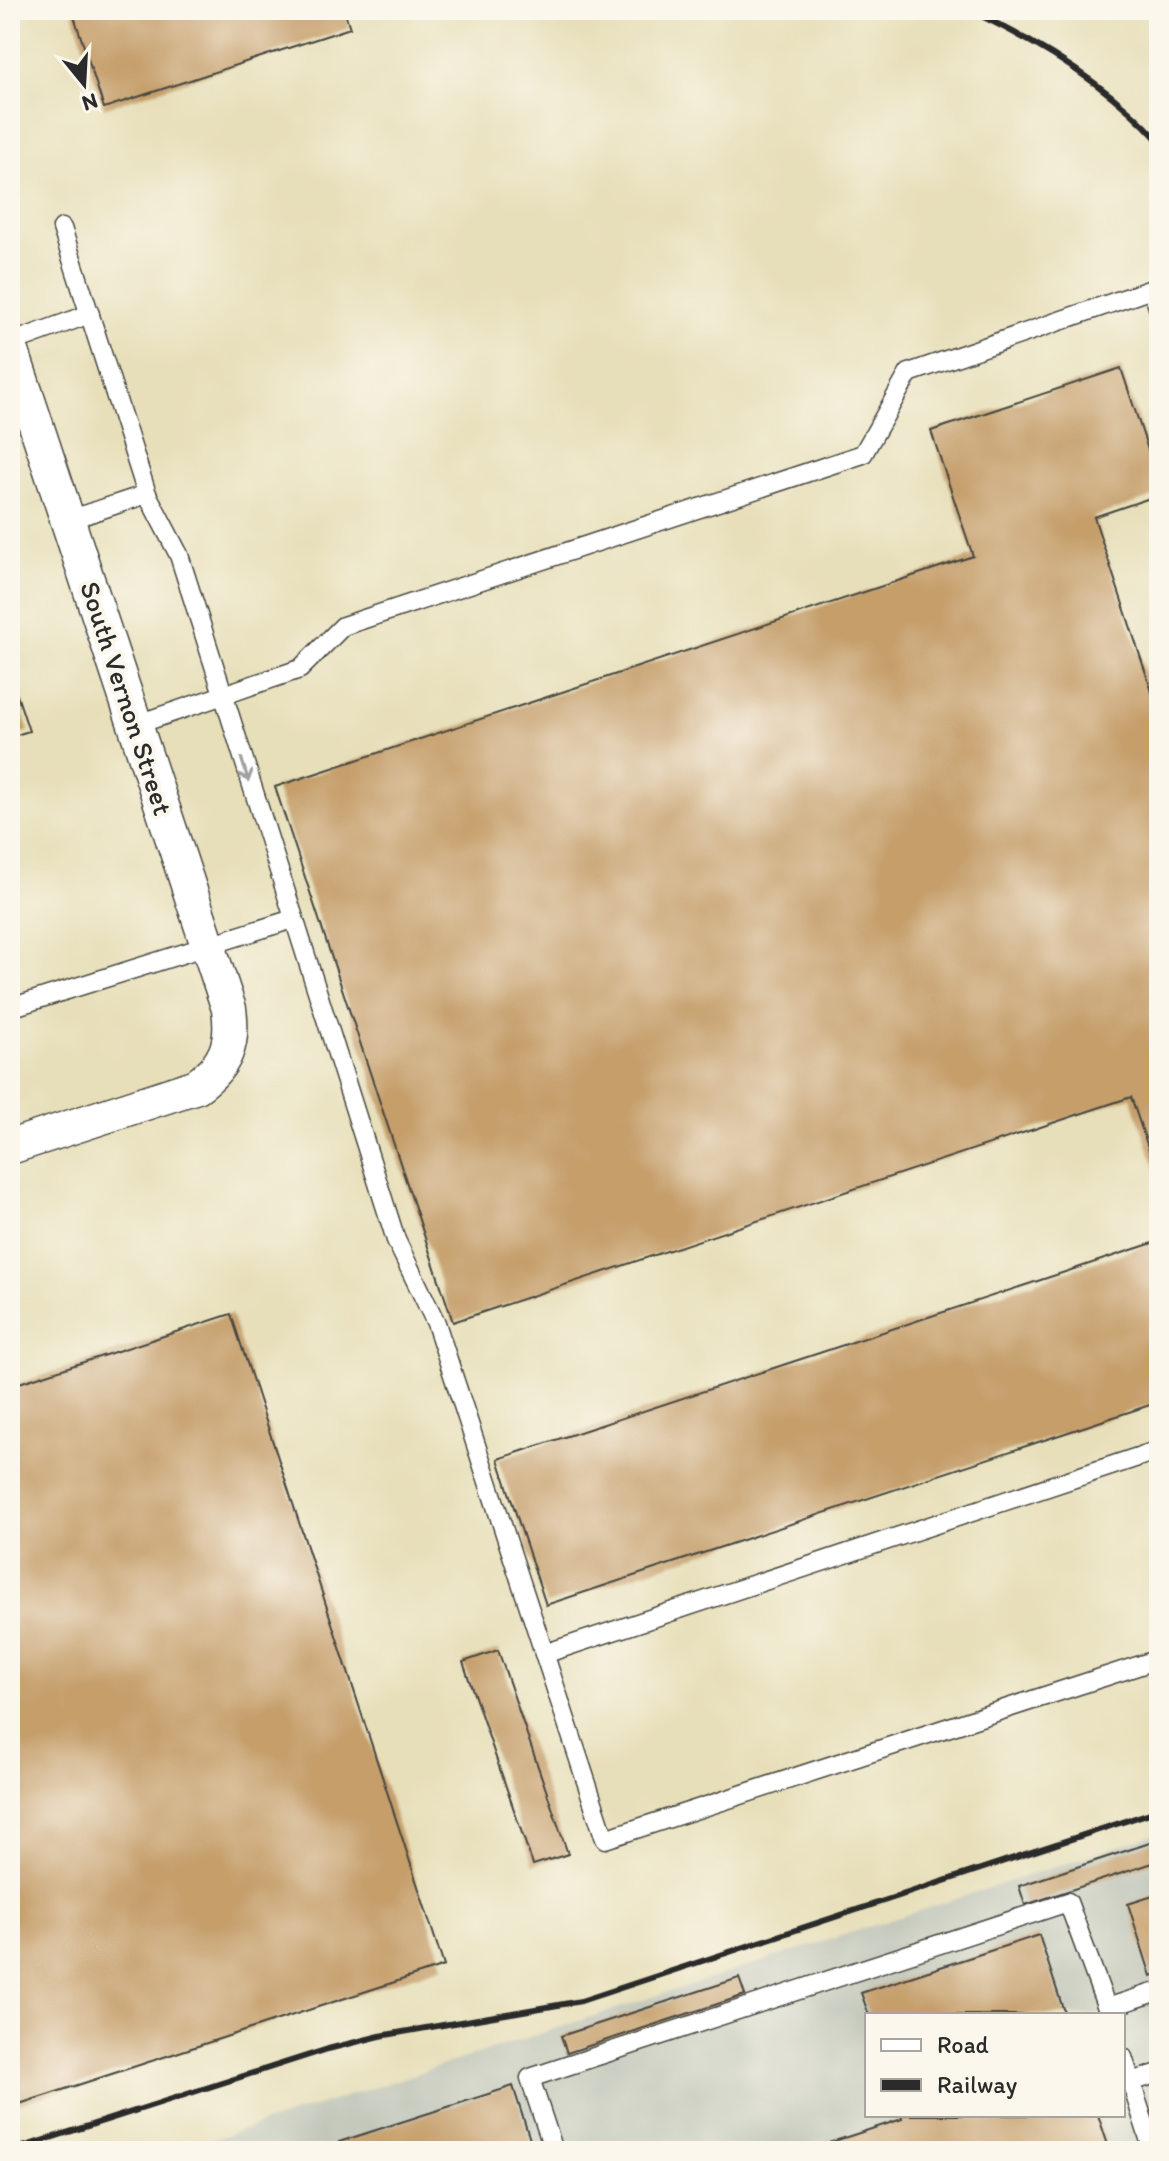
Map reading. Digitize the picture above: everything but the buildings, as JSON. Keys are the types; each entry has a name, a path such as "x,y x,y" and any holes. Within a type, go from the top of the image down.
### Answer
{"street":[{"name":"South Vernon Street","path":"10,344 229,1009 233,1032 228,1052 217,1072 197,1086 10,1147"}],"lane":[{"path":"62,228 147,494 179,555 396,1240 436,1323 605,1839 1159,1659"},
{"path":"135,725 300,669 343,626 863,454 909,373 1152,289 1159,310"},
{"path":"10,344 90,314"},
{"path":"69,520 147,494"},
{"path":"10,1008 293,919"},
{"path":"544,1654 1159,1450"},
{"path":"554,2151 530,2078 1068,1902 1108,2011 1159,1991"},
{"path":"1125,2063 1153,2151"},
{"path":"1131,2082 1159,2073"}],"shaded area":[{"path":"1159,1833 1159,2151 178,2151"}],"railway":[{"path":"969,10 1070,66 1117,101 1159,141"},
{"path":"10,2151 328,2049 380,2036 581,2001 1159,1810"}]}
